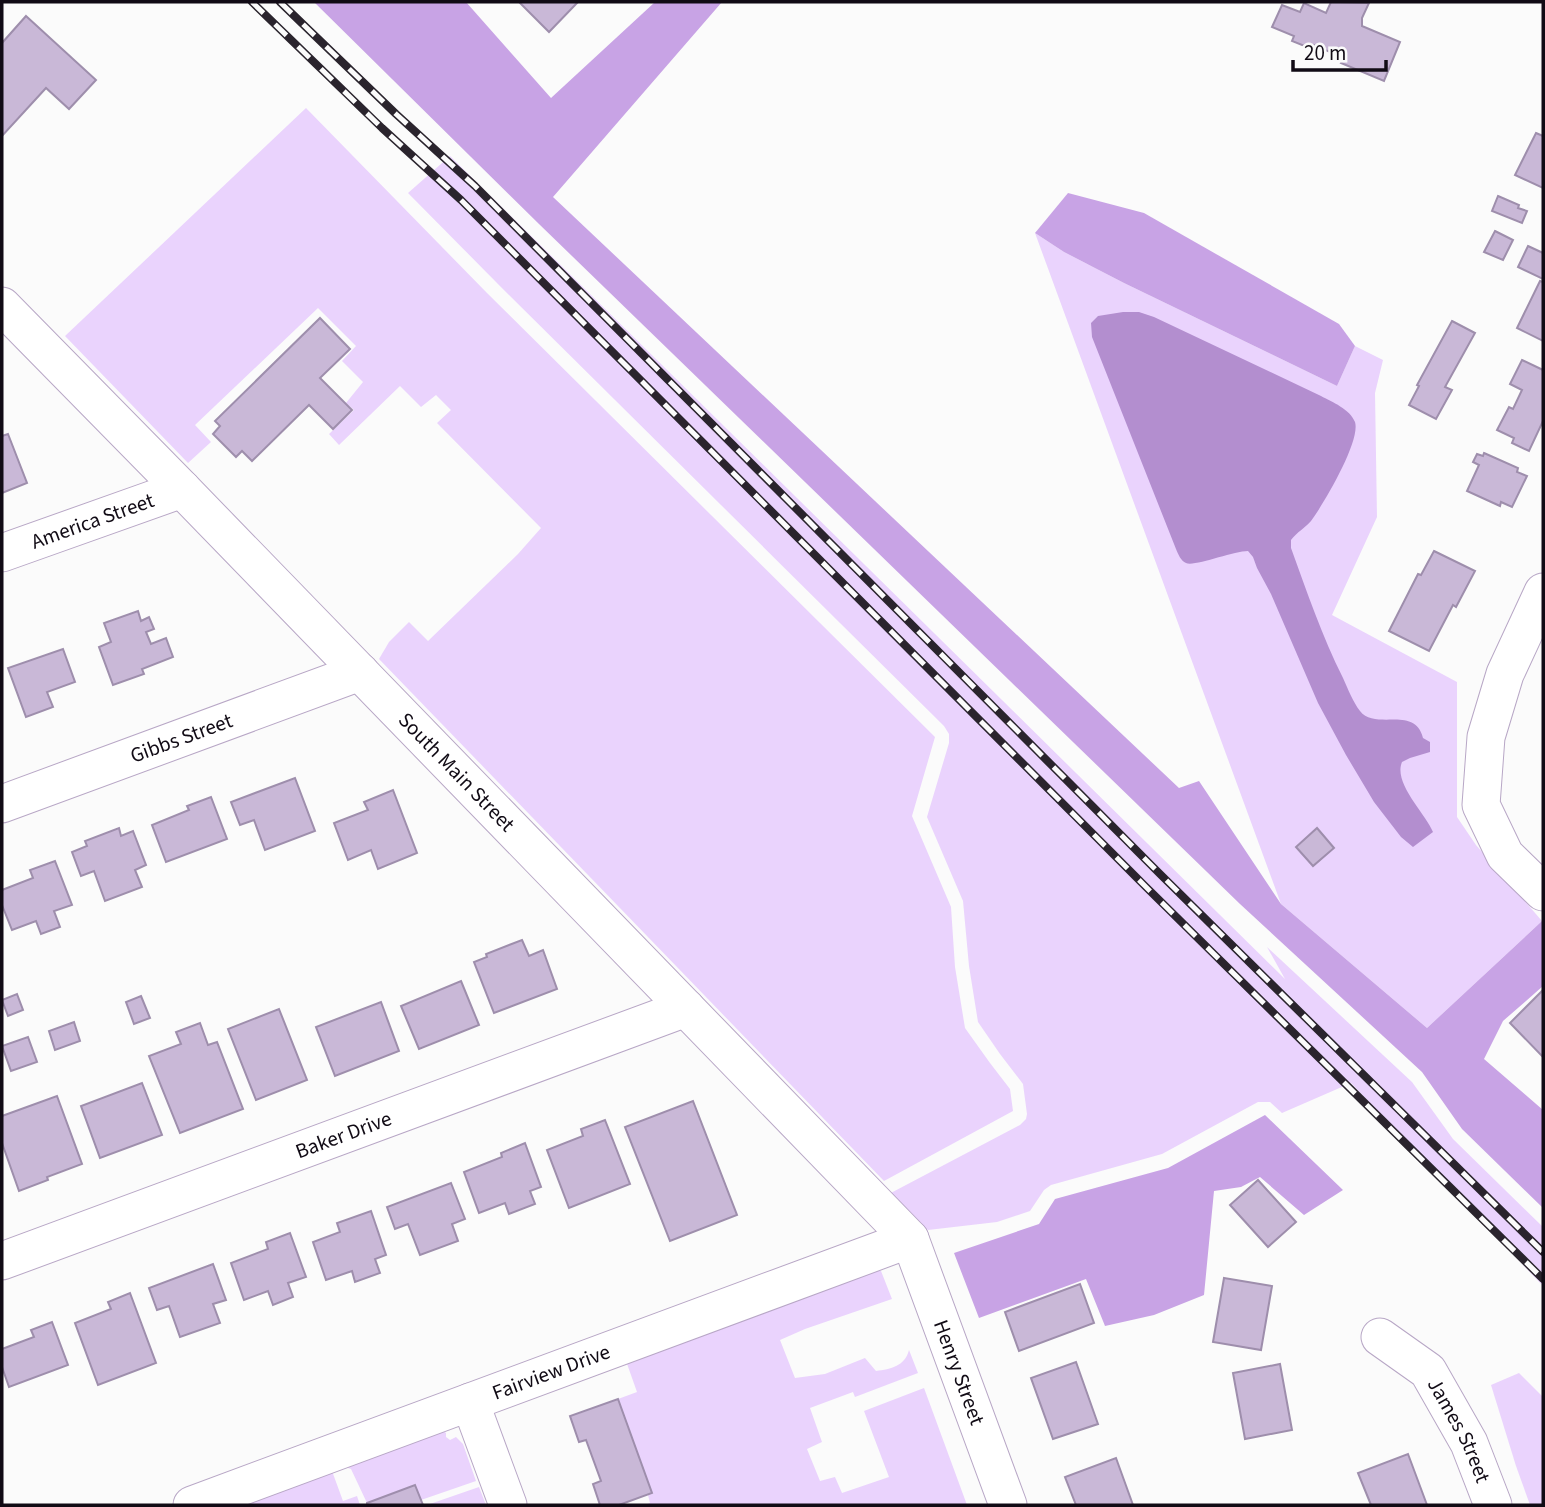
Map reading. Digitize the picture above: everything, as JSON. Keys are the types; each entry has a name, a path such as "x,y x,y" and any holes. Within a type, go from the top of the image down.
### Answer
{"street":[{"name":"South Main Street","path":"2,306 910,1239"},
{"name":"America Street","path":"2,553 182,489"},
{"path":"1543,592 1505,674 1486,737 1481,805 1505,855 1543,892"},
{"name":"Gibbs Street","path":"2,804 360,672"},
{"name":"Baker Drive","path":"2,1261 686,1008"},
{"name":"Fairview Drive","path":"192,1505 910,1239"},
{"name":"Henry Street","path":"910,1239 1008,1505"},
{"name":"James Street","path":"1380,1337 1428,1371 1469,1443 1493,1505"},
{"path":"470,1402 508,1505"}],"shaded area":[{"path":"314,2 466,2 551,98 655,2 722,2 553,197 1179,788 1199,781 1281,904 1427,1028 1542,921 1543,986 1503,1021 1484,1059 1543,1110 1543,1208 1462,1129 1422,1072 1240,904"},
{"path":"306,108 487,293 935,737 912,816 951,907 955,967 965,1028 1010,1089 1013,1111 884,1181 379,659 389,642 409,622 428,641 518,554 541,528 437,423 451,410 436,395 421,407 400,386 339,445 329,434 354,410 346,403 363,382 342,361 356,346 318,308 195,425 211,442 188,463 65,336"},
{"path":"450,156 1285,979 1267,947 1412,1082 1453,1139 1543,1227 1543,1286 1351,1083 1282,1113 1270,1102 1258,1102 1162,1154 1051,1185 1044,1190 1030,1211 997,1222 928,1230 884,1195 1020,1125 1027,1114 1023,1084 978,1022 963,901 927,817 949,743 949,734 944,726 408,193"},
{"path":"1068,193 1144,213 1339,324 1355,346 1337,386 1124,283 1064,252 1035,233"},
{"path":"1035,233 1064,252 1124,283 1337,386 1355,346 1383,360 1375,393 1377,517 1332,615 1457,682 1457,817 1476,845 1542,921 1427,1028 1281,904"},
{"path":"1139,312 1154,317 1321,396 1353,417 1355,431 1340,473 1311,521 1291,540 1291,548 1328,646 1360,711 1375,719 1404,720 1412,723 1419,728 1423,738 1430,742 1430,752 1402,762 1400,770 1411,798 1433,832 1413,847 1401,837 1374,802 1346,755 1318,703 1253,557 1248,551 1190,564 1184,562 1179,555 1092,337 1091,323 1098,316"},
{"path":"1265,1115 1343,1190 1304,1215 1260,1177 1241,1187 1214,1191 1204,1295 1154,1315 1105,1326 1086,1279 979,1318 954,1253 1039,1224 1055,1199 1168,1168"},
{"path":"874,1271 881,1271 892,1299 780,1340 795,1378 825,1374 865,1358 876,1371 887,1369 901,1363 909,1350 918,1373 855,1397 853,1392 810,1408 822,1442 807,1449 820,1481 835,1477 842,1493 889,1477 864,1411 924,1388 967,1505 645,1505 650,1503 648,1495 652,1493 618,1399 637,1392 626,1361"},
{"path":"1519,1373 1543,1397 1543,1505 1530,1505 1491,1385"},
{"path":"443,1431 450,1440 456,1437 463,1444 476,1481 421,1500 414,1485 367,1503 351,1469 348,1468 348,1463"},
{"path":"332,1471 343,1501 357,1496 360,1505 226,1505"},
{"path":"479,1487 486,1505 427,1505"}],"building":[{"path":"519,2 578,2 549,32"},
{"path":"1331,2 1369,3 1362,18 1362,26 1400,42 1384,81 1341,63 1344,58 1314,45 1312,49 1292,41 1294,36 1272,27 1282,5 1300,12 1304,3 1326,13"},
{"path":"26,16 96,80 69,109 46,88 2,136 2,43"},
{"path":"1536,133 1543,136 1543,188 1515,175"},
{"path":"1498,196 1527,211 1522,223 1492,211"},
{"path":"1495,231 1513,240 1503,260 1484,252"},
{"path":"1528,246 1543,253 1543,279 1518,267"},
{"path":"1540,281 1543,282 1543,341 1517,328"},
{"path":"320,318 350,349 320,378 352,410 333,429 309,405 252,461 242,451 236,457 213,434 220,426 215,421"},
{"path":"1452,321 1475,333 1445,387 1452,390 1436,419 1409,405"},
{"path":"1522,360 1543,370 1543,421 1529,451 1512,443 1514,438 1497,430 1509,407 1513,409 1522,390 1510,384"},
{"path":"8,434 27,483 2,493 2,436"},
{"path":"1484,453 1518,468 1517,472 1527,476 1512,507 1501,502 1500,506 1467,491 1479,465 1473,462 1477,454 1483,456"},
{"path":"1434,551 1475,571 1456,607 1453,605 1429,651 1389,631 1418,574 1421,575"},
{"path":"138,611 141,621 149,617 154,629 146,632 151,644 166,638 173,657 142,669 144,674 113,685 99,647 111,642 104,623"},
{"path":"63,649 75,682 47,692 53,707 26,717 8,668"},
{"path":"295,778 315,831 265,850 254,820 240,825 231,802"},
{"path":"393,790 417,853 378,869 371,850 348,860 334,823 368,810 364,802"},
{"path":"211,797 227,839 166,862 152,825 189,810 187,806"},
{"path":"119,828 121,836 133,831 146,865 135,870 142,887 105,901 94,871 81,876 72,852 87,846 85,841"},
{"path":"1317,828 1334,848 1313,866 1296,847"},
{"path":"55,861 72,905 54,911 60,927 41,934 36,921 12,930 2,905 2,890 33,878 30,870"},
{"path":"522,940 529,956 543,950 557,989 494,1013 474,962 487,957 486,954"},
{"path":"461,981 479,1025 419,1049 401,1006"},
{"path":"1543,990 1543,1057 1510,1023"},
{"path":"17,994 23,1010 8,1016 2,1000"},
{"path":"141,996 150,1018 134,1024 126,1002"},
{"path":"381,1002 399,1051 335,1076 316,1027"},
{"path":"279,1009 307,1080 256,1100 228,1029"},
{"path":"74,1022 80,1041 55,1050 49,1031"},
{"path":"200,1023 208,1045 217,1042 243,1109 180,1133 149,1056 181,1044 176,1032"},
{"path":"28,1037 37,1062 11,1071 2,1046"},
{"path":"142,1083 162,1135 100,1158 81,1106"},
{"path":"57,1096 82,1164 19,1191 2,1143 2,1116"},
{"path":"693,1101 737,1215 670,1241 625,1127"},
{"path":"605,1120 630,1184 569,1208 547,1150 583,1136 581,1129"},
{"path":"525,1143 541,1187 530,1191 535,1204 509,1214 505,1203 479,1213 464,1172 502,1157 501,1153"},
{"path":"1258,1180 1296,1222 1268,1247 1230,1205"},
{"path":"451,1183 465,1219 452,1224 458,1241 420,1255 408,1224 395,1229 387,1207"},
{"path":"371,1211 386,1255 375,1259 380,1273 355,1282 352,1271 326,1280 313,1242 340,1232 337,1223"},
{"path":"290,1233 306,1277 288,1283 293,1297 273,1305 268,1291 244,1300 231,1263 268,1249 266,1242"},
{"path":"213,1264 226,1300 213,1304 220,1323 180,1337 169,1306 157,1310 149,1288"},
{"path":"1224,1278 1272,1286 1261,1350 1213,1342"},
{"path":"1080,1284 1094,1323 1019,1351 1005,1312"},
{"path":"130,1293 156,1363 98,1385 75,1323 111,1309 108,1302"},
{"path":"52,1322 68,1365 9,1387 2,1367 2,1349 34,1337 31,1330"},
{"path":"1076,1362 1098,1424 1053,1439 1031,1378"},
{"path":"1280,1364 1292,1430 1245,1439 1233,1373"},
{"path":"618,1399 652,1493 619,1505 600,1505 593,1484 601,1481 586,1440 579,1442 570,1416"},
{"path":"1408,1454 1427,1505 1371,1505 1358,1473"},
{"path":"1116,1458 1133,1505 1076,1505 1065,1477"},
{"path":"415,1485 423,1505 367,1505 367,1503"}],"railway":[{"path":"252,2 461,200 1146,887 1543,1279"},
{"path":"280,2 475,186 1160,874 1543,1252"}]}
